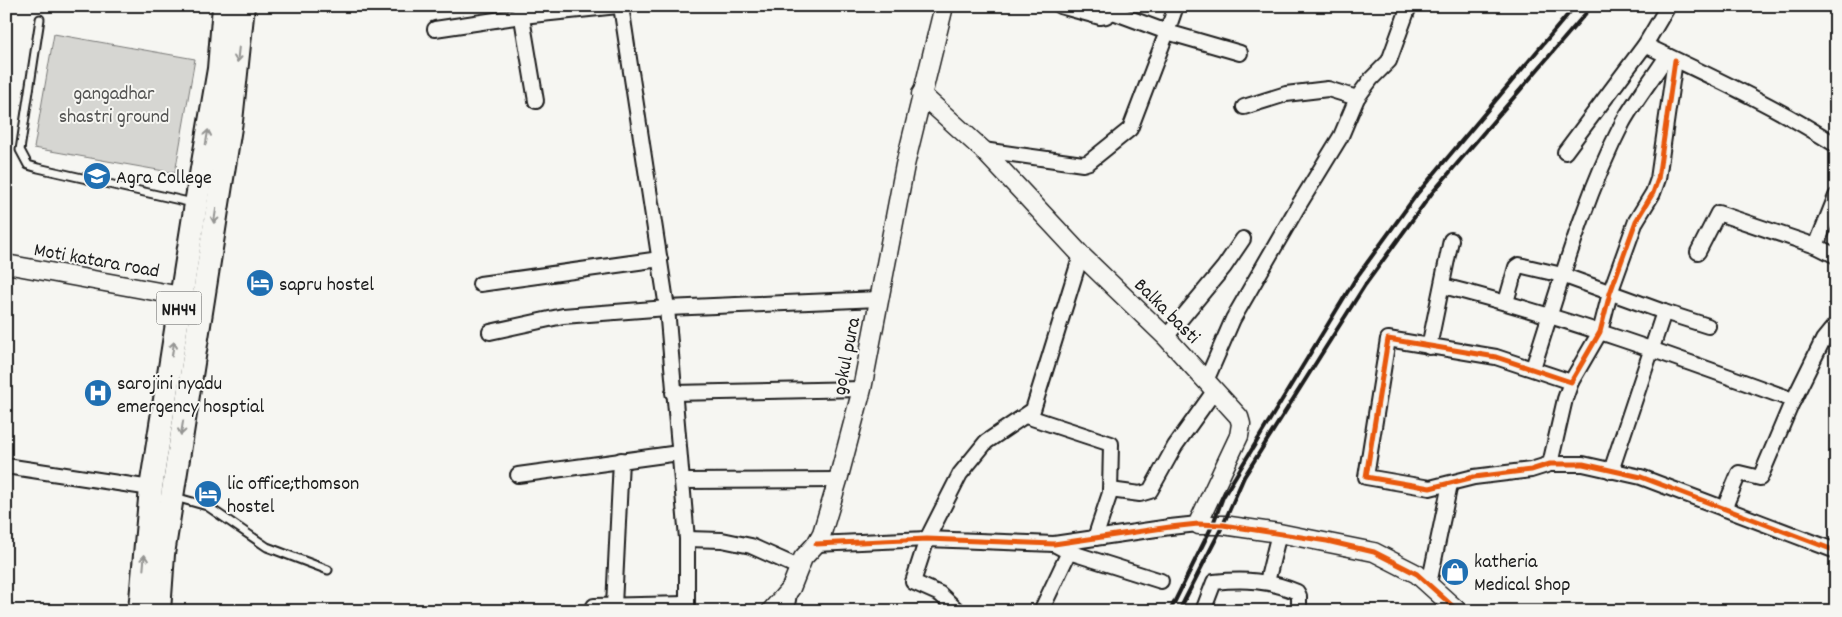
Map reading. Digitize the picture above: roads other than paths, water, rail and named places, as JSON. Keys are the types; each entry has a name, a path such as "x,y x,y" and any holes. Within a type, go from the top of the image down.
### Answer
{"highway":[{"name":"NH44","path":"140,611 151,488 219,68 224,6"},
{"name":"NH44","path":"159,611 163,554 231,121 243,6"}],"street":[{"path":"435,29 521,11 619,6 667,308 687,538 687,608 594,606"},
{"name":"gokul pura","path":"771,611 790,588 798,567 816,544 826,524 862,389 905,165 944,6"},
{"path":"1060,6 1100,17 1113,12 1167,32 1240,53"},
{"path":"983,150 1077,164 1089,162 1130,130 1176,6"},
{"path":"1110,490 1140,494 1150,491 1210,385 1233,319 1296,208 1342,136 1357,98 1371,79 1389,61 1409,6"},
{"path":"1565,152 1649,39 1668,6"},
{"path":"521,11 536,101"},
{"path":"1649,39 1671,58 1754,98 1812,129 1836,145"},
{"path":"1533,368 1562,275 1596,181 1624,121 1671,58"},
{"path":"1550,464 1565,399 1571,382 1600,332 1610,293 1636,221 1653,193 1658,179 1671,58"},
{"path":"1244,107 1286,94 1328,89 1357,98"},
{"name":"Balka basti","path":"921,94 983,150 1080,255 1166,337 1239,417 1241,430 1198,524"},
{"path":"1816,246 1836,196"},
{"path":"1698,252 1718,212 1816,246 1836,256"},
{"path":"1166,337 1224,267 1243,239"},
{"path":"1429,346 1443,286 1451,240"},
{"path":"958,611 940,594 913,582 927,539 960,474 978,450 986,442 1026,416 1034,407 1080,255"},
{"path":"480,284 660,259"},
{"name":"Moti katara road","path":"6,264 181,296"},
{"path":"1506,302 1518,265 1562,275 1708,326"},
{"path":"1443,286 1506,302 1652,348 1793,401"},
{"path":"490,332 563,316 667,308 879,299"},
{"path":"1611,470 1664,312"},
{"path":"1724,509 1739,473 1760,478 1793,401 1823,340 1836,324"},
{"path":"1571,382 1496,357 1389,338 1387,340 1366,477 1430,488 1474,477 1531,470 1550,464 1583,464 1641,477 1836,551"},
{"path":"673,393 862,389"},
{"path":"1026,416 1111,444 1110,490 1096,538"},
{"path":"518,475 679,453"},
{"path":"614,606 621,460"},
{"path":"6,466 151,488"},
{"path":"682,481 838,480"},
{"path":"1429,584 1450,484"},
{"path":"816,544 927,539 1054,544 1198,524 1223,524 1374,552 1411,570 1457,610"},
{"path":"1267,582 1279,533"},
{"path":"687,538 722,540 751,546 798,567"},
{"path":"1054,544 1069,552 1161,581"},
{"path":"1041,611 1069,552"},
{"path":"1203,611 1214,582 1242,579 1267,582 1297,592 1299,596 1298,611"},
{"path":"786,611 790,588"}],"lane":[{"path":"40,19 20,150 28,164 38,168 196,204"},
{"path":"172,496 207,506 267,548 328,570"}],"railway":[{"path":"1170,611 1213,524 1223,497 1356,278 1417,194 1575,6"},
{"path":"1179,611 1223,525 1244,477 1365,285 1432,193 1592,6"}],"place":[{"name":"Agra College","path":"97,176"},
{"name":"sapru hostel","path":"260,283"},
{"name":"sarojini nyadu emergency hosptial","path":"98,393"},
{"name":"lic office;thomson hostel","path":"208,494"},
{"name":"katheria Medical Shop","path":"1455,572"}],"park label":[{"name":"gangadhar shastri ground","path":"114,104"}]}
